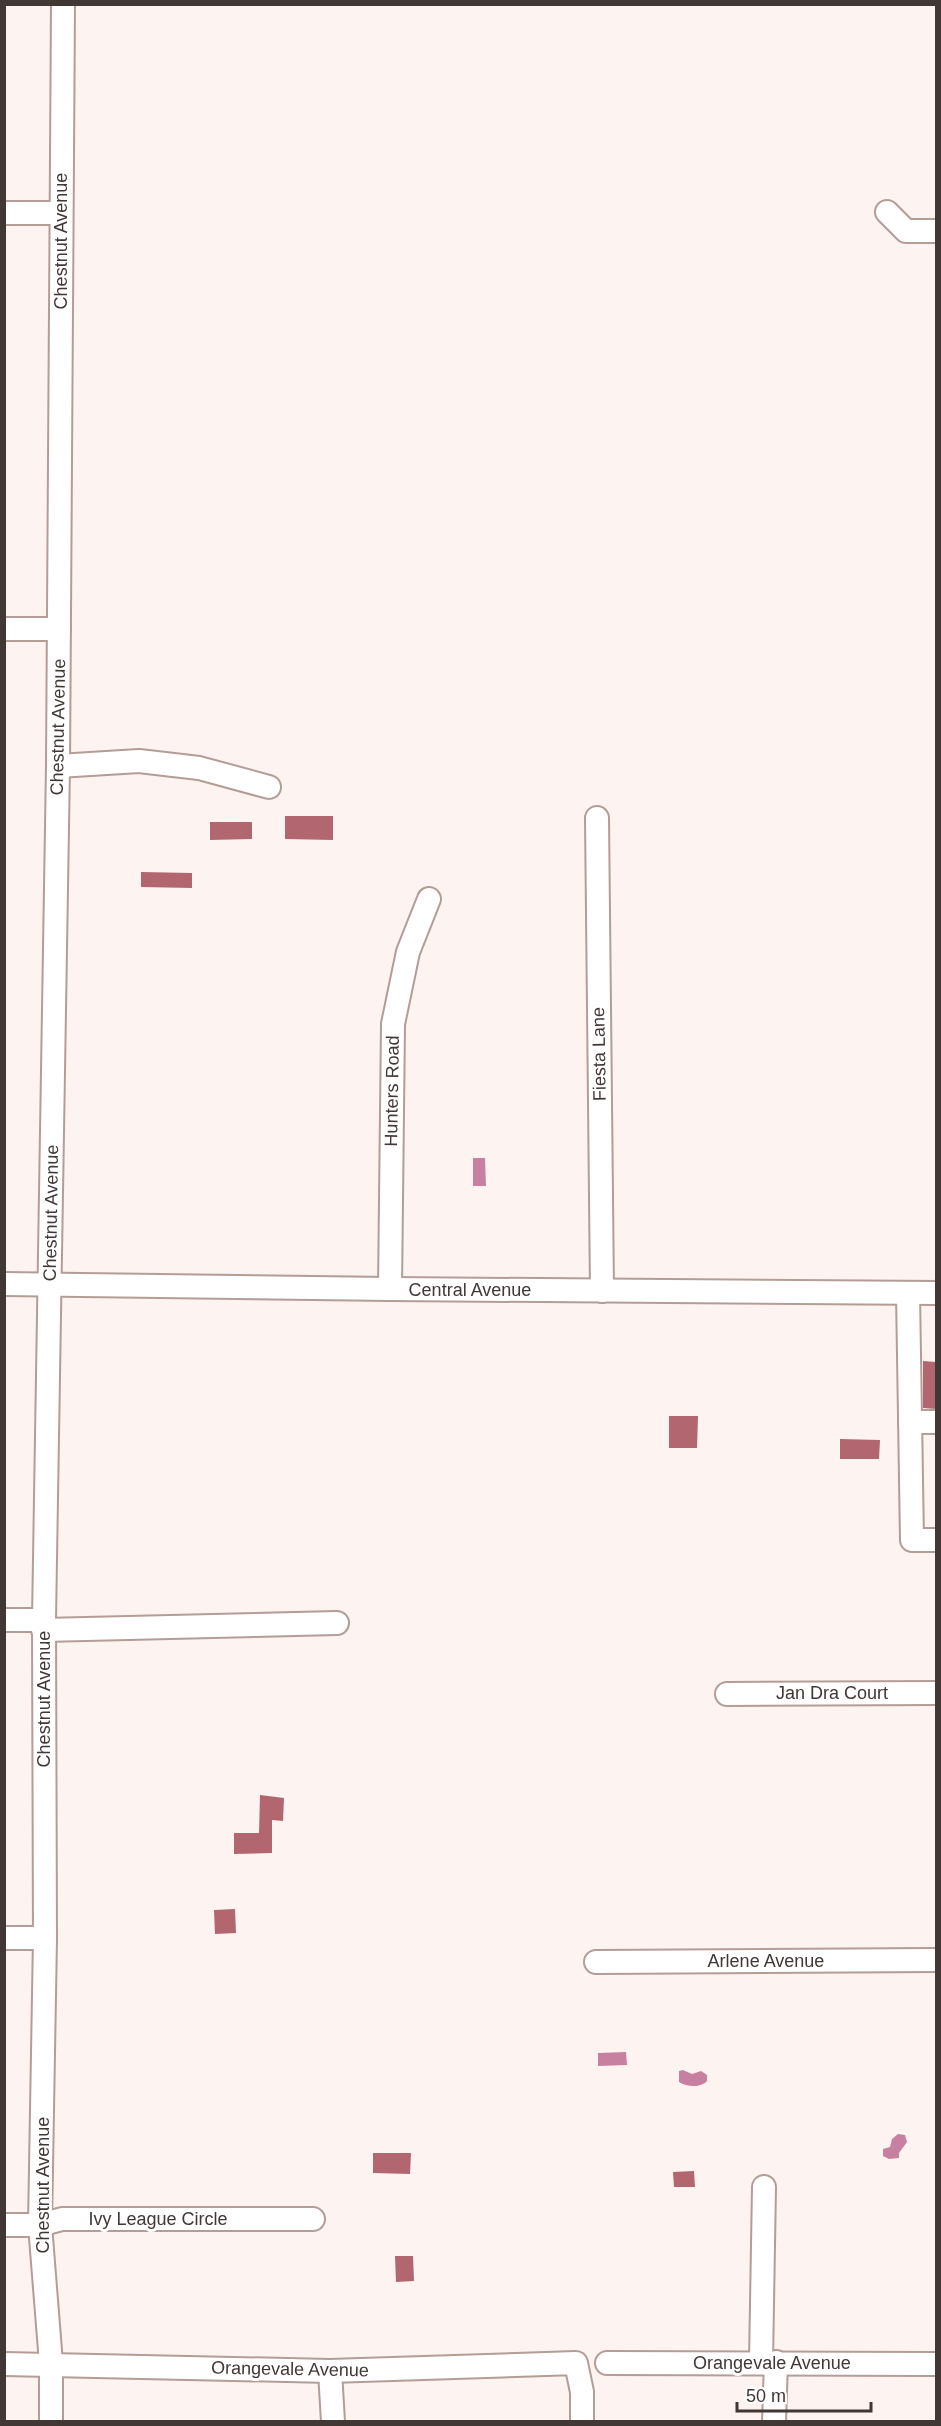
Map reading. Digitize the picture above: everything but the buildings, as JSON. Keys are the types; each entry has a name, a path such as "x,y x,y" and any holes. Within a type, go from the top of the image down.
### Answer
{"street":[{"name":"Chestnut Avenue","path":"51,2421 51,2363 40,2225 45,1938 44,1625 58,766 63,4"},
{"path":"887,212 906,231 936,231"},
{"path":"4,213 61,213"},
{"path":"4,629 59,629"},
{"path":"58,766 139,761 199,768 269,787"},
{"name":"Fiesta Lane","path":"597,818 602,1290"},
{"name":"Hunters Road","path":"390,1290 393,1024 408,952 429,899"},
{"name":"Central Avenue","path":"4,1284 390,1290 936,1293"},
{"path":"908,1293 912,1540 936,1540"},
{"path":"910,1422 936,1422"},
{"path":"4,1620 44,1625 337,1623"},
{"name":"Jan Dra Court","path":"727,1694 936,1693"},
{"path":"4,1938 45,1938"},
{"name":"Arlene Avenue","path":"596,1962 936,1960"},
{"path":"764,2187 768,2362 774,2421"},
{"name":"Ivy League Circle","path":"4,2225 40,2225 62,2219 313,2219"},
{"name":"Orangevale Avenue","path":"4,2364 51,2363 330,2371 576,2363 582,2392 582,2421"},
{"name":"Orangevale Avenue","path":"607,2363 936,2364"},
{"path":"330,2371 333,2421"}],"shaded area":[{"path":"473,1158 485,1158 486,1186 473,1186"},
{"path":"626,2052 627,2065 598,2066 598,2053"},
{"path":"683,2070 692,2074 701,2071 707,2075 707,2081 698,2086 682,2084 679,2082 679,2071"},
{"path":"898,2134 905,2135 907,2142 899,2153 899,2158 889,2159 883,2156 883,2149 890,2147 892,2139"}]}
